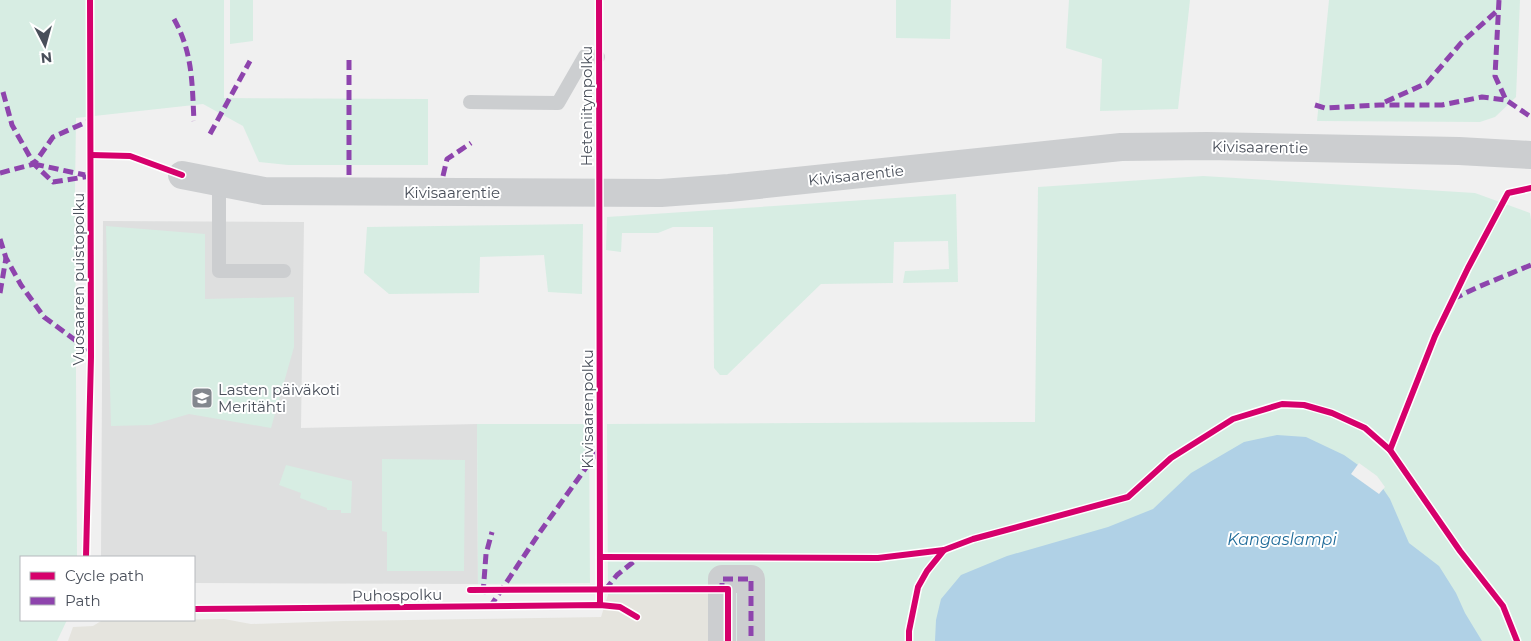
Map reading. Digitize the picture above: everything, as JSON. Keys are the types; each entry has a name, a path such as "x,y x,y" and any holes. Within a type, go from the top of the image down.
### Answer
{"street":[{"name":"Kivisaarentie","path":"182,175 264,191 661,193 738,187 1121,147 1226,146 1459,151 1531,155"},
{"path":"722,641 722,579 751,579 751,641"}],"lane":[{"path":"470,102 558,103 585,56 598,56"},
{"path":"219,182 220,271 284,271"}],"shaded area":[{"name":"Lasten päiväkoti Meritähti","path":"103,221 304,222 301,428 477,424 478,584 195,583 195,556 101,556"},
{"path":"720,593 720,641 68,641 73,627 93,626 101,621 195,621 195,619 224,619 251,624 601,617 608,595"}],"green space":[{"path":"0,0 224,0 224,98 428,99 428,165 288,165 259,162 243,126 203,104 76,118 77,556 20,556 20,621 67,621 57,641 0,641"},
{"path":"230,0 253,0 253,41 230,44"},
{"path":"896,0 951,0 950,39 896,38"},
{"path":"1069,0 1190,0 1178,109 1100,111 1102,59 1066,48"},
{"path":"1329,0 1520,0 1516,97 1495,117 1480,122 1317,121"},
{"path":"1203,176 1475,193 1530,213 1531,641 720,641 720,593 608,595 607,424 1035,422 1038,187"},
{"path":"956,194 958,282 903,283 905,271 949,269 948,241 894,242 893,283 821,284 727,375 720,375 714,368 713,227 673,227 658,233 622,233 621,252 606,250 607,217"},
{"path":"583,224 582,294 548,292 544,255 480,257 479,293 389,294 364,273 367,227"},
{"path":"106,226 205,234 205,299 294,297 294,347 271,428 189,414 151,425 111,426"},
{"path":"477,424 589,424 590,583 478,584"},
{"path":"382,459 465,460 464,571 387,571 387,532 382,531"},
{"path":"286,465 352,481 351,513 341,513 341,510 327,510 327,508 300,498 301,493 279,485"}],"water":[{"name":"Kangaslampi","path":"1277,435 1306,437 1344,455 1375,477 1390,499 1409,543 1439,566 1482,641 935,641 936,620 941,599 961,575 1007,556 1108,527 1153,509 1191,473 1244,442"}],"pier":[{"path":"1359,463 1377,476 1385,487 1379,494 1351,474"}],"marked path":[{"path":"1499,0 1495,76 1506,100 1531,117"},
{"path":"1385,102 1427,83 1461,43 1498,10"},
{"path":"174,19 188,56 192,81 194,121"},
{"path":"349,60 349,176"},
{"path":"210,134 250,61"},
{"path":"3,92 12,125 34,164 53,182 91,176"},
{"path":"1315,105 1325,108 1380,105 1442,105 1482,97 1506,100"},
{"path":"0,173 34,164 53,137 91,120"},
{"path":"443,176 447,159 471,143"},
{"path":"34,164 85,175"},
{"path":"0,239 6,258 21,285 44,317 75,340 91,357"},
{"path":"0,293 6,258"},
{"path":"1453,299 1531,265"},
{"path":"490,607 540,532 598,451"},
{"path":"483,594 486,554 492,532"},
{"path":"605,590 617,575 637,559"},
{"path":"722,593 722,579 751,579 751,641"}],"cycle path":[{"name":"Vuosaaren puistopolku","path":"86,556 91,357 90,0"},
{"name":"Heteniitynpolku","path":"599,0 600,605"},
{"path":"91,155 130,156 182,175"},
{"path":"909,641 909,631 918,587 927,571 944,550 973,539 1128,497 1171,458 1233,419 1282,404 1304,405 1332,413 1365,428 1390,450 1435,336 1468,268 1508,193 1531,188"},
{"path":"1390,450 1460,551 1503,606 1517,641"},
{"path":"600,557 878,558 944,550"},
{"path":"470,590 728,589 728,641"},
{"name":"Puhospolku","path":"195,609 600,605 620,607 637,617"}],"place":[{"name":"Lasten päiväkoti Meritähti","path":"202,398"}]}
